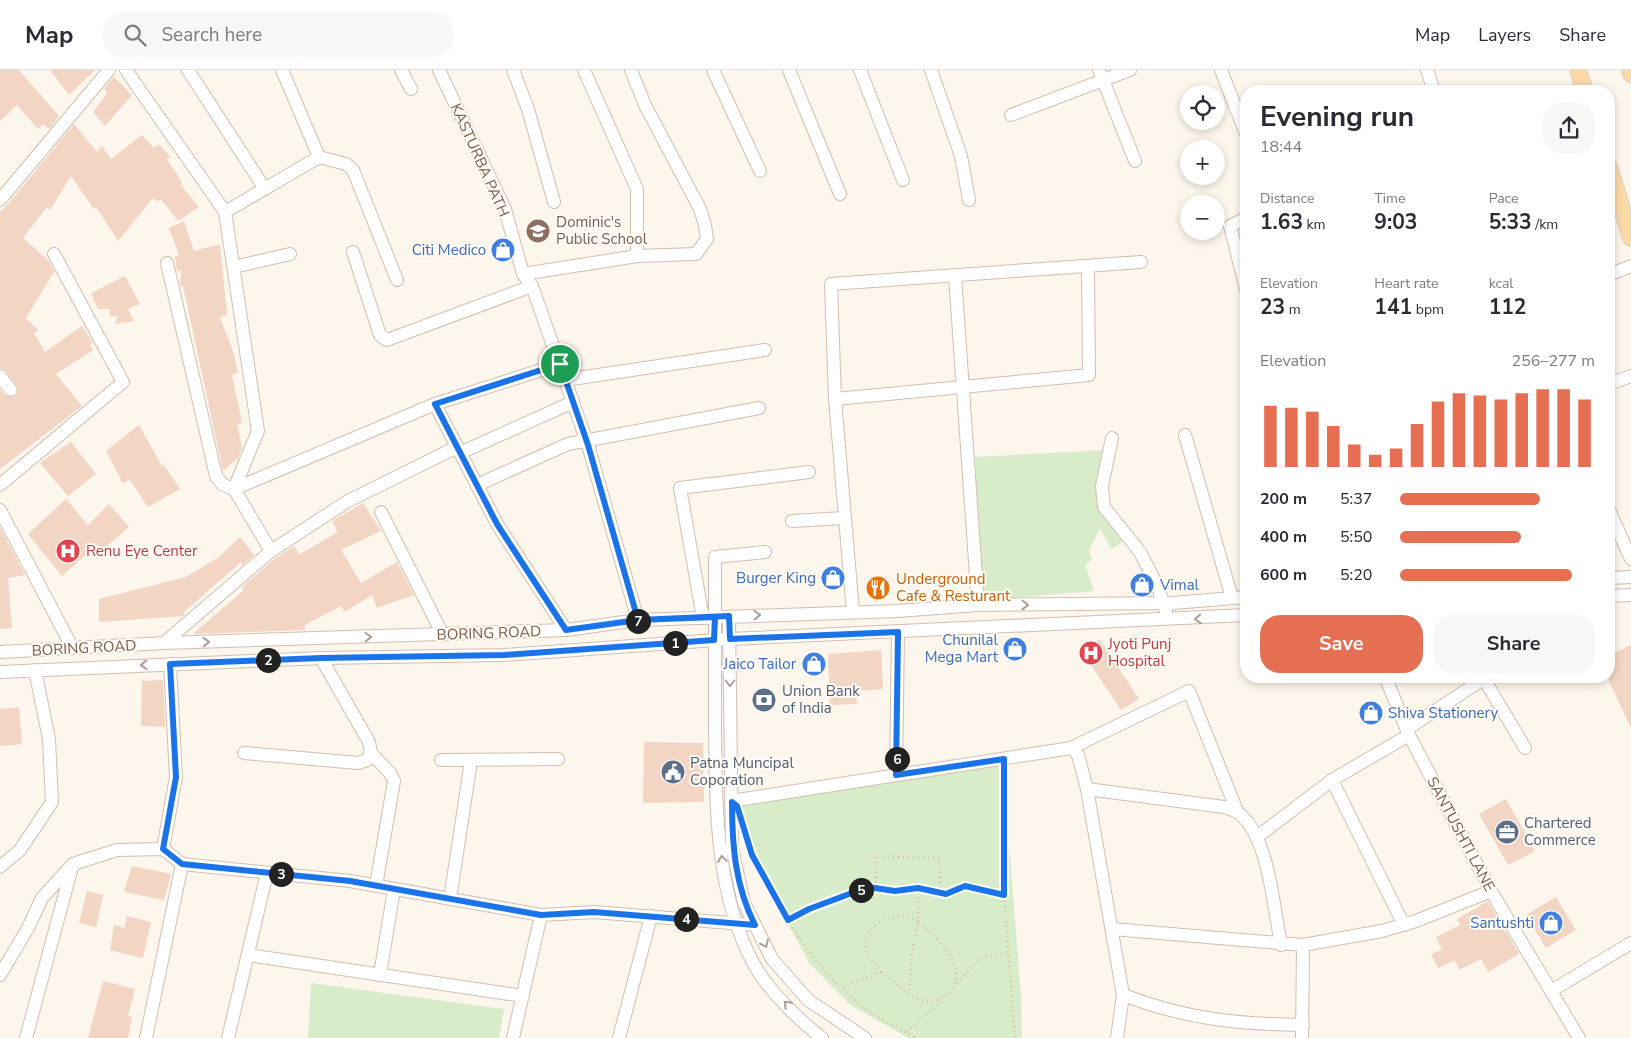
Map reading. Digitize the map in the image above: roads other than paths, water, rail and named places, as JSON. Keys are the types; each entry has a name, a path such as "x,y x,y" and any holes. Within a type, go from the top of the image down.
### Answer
{"main road":[{"path":"1578,70 1582,85"},
{"path":"1630,70 1631,74"},
{"path":"1615,186 1631,238"}],"street":[{"path":"126,70 225,212 258,431 234,489"},
{"path":"188,70 265,188"},
{"path":"282,70 319,157"},
{"path":"401,70 411,89"},
{"name":"KASTURBA PATH","path":"439,70 505,209 523,274 532,286 587,440 638,620"},
{"path":"513,70 528,109 554,202"},
{"path":"584,70 637,189 637,256"},
{"path":"523,274 637,256 696,254 707,239 700,209 645,105 631,70"},
{"path":"713,70 760,170"},
{"path":"789,70 840,194"},
{"path":"860,70 903,180"},
{"path":"931,70 961,156 969,200"},
{"path":"1011,115 1101,75 1130,70"},
{"path":"1221,70 1240,119"},
{"path":"1427,70 1432,85"},
{"path":"0,200 105,71"},
{"path":"1101,75 1135,161"},
{"path":"225,212 319,157 346,164 353,170 397,280"},
{"path":"1240,221 1230,226 1240,265"},
{"path":"353,252 380,335 387,340 532,286"},
{"path":"0,485 122,382 54,254"},
{"path":"234,267 290,254"},
{"path":"853,612 836,399 831,284 1141,262"},
{"path":"167,263 216,476 223,485 234,489 271,551"},
{"path":"1615,272 1631,266"},
{"path":"836,399 1089,375 1088,267"},
{"path":"955,276 978,605"},
{"path":"566,380 765,350"},
{"path":"234,489 435,404 560,364"},
{"path":"0,376 10,390"},
{"path":"1615,382 1631,376"},
{"path":"164,643 271,551 348,501 459,450 573,402"},
{"path":"435,404 497,524 566,630"},
{"path":"477,484 560,446 759,408"},
{"path":"1186,435 1232,598"},
{"path":"1112,438 1102,486 1104,507 1140,552 1165,604 1167,620"},
{"path":"809,472 680,488 714,640 716,812 725,876 737,923 755,966 781,999 822,1038"},
{"path":"0,510 72,647"},
{"path":"381,512 443,635"},
{"path":"792,521 844,518"},
{"path":"1615,523 1631,559"},
{"path":"709,618 715,557 765,552"},
{"path":"1615,578 1631,577"},
{"path":"1615,596 1631,595"},
{"name":"BORING ROAD","path":"0,652 164,643 566,630 638,620 978,605 1165,604 1240,597"},
{"path":"0,672 321,658 504,655 730,639 1240,615"},
{"path":"729,616 732,848 744,903 772,959 808,1000 852,1034 866,1038"},
{"path":"896,775 898,632"},
{"path":"321,658 369,742 371,753 390,773 394,781 376,886"},
{"path":"163,849 176,777 170,664"},
{"path":"0,866 20,850 52,802 49,739 35,670"},
{"name":"SANTUSHTI LANE","path":"1388,683 1408,732 1491,891 1551,992 1575,1037"},
{"path":"1258,837 1332,780 1408,732 1479,683"},
{"path":"1489,683 1525,748"},
{"path":"732,802 1071,748 1189,691 1237,812"},
{"path":"1071,748 1078,755 1087,789 1123,994 1117,1038"},
{"path":"244,753 358,763 367,760 371,753"},
{"path":"441,760 558,759"},
{"path":"450,899 471,761"},
{"path":"1332,780 1404,924"},
{"path":"1087,789 1224,806 1244,817 1258,837 1281,945"},
{"path":"0,975 28,928 42,898 73,864 117,850 163,849 182,864 376,886 541,915 594,912 755,925"},
{"path":"26,1038 73,864"},
{"path":"146,1038 182,864"},
{"path":"228,1038 267,873"},
{"path":"380,975 394,889"},
{"path":"1112,929 1281,945 1303,945 1354,938 1404,924 1491,891"},
{"path":"513,1038 541,915"},
{"path":"619,1038 651,916"},
{"path":"1551,992 1631,943"},
{"path":"1123,994 1185,1015 1302,1032 1303,945"},
{"path":"248,955 523,996"}],"place":[{"name":"Dominic's Public School","path":"538,231"},
{"name":"Citi Medico","path":"503,250"},
{"name":"Renu Eye Center","path":"68,551"},
{"name":"Burger King","path":"833,578"},
{"name":"Vimal","path":"1142,585"},
{"name":"Underground Cafe & Resturant","path":"878,588"},
{"name":"Chunilal Mega Mart","path":"1015,649"},
{"name":"Jyoti Punj Hospital","path":"1091,653"},
{"name":"Jaico Tailor","path":"814,664"},
{"name":"Union Bank of India","path":"764,700"},
{"name":"Shiva Stationery","path":"1371,713"},
{"name":"Patna Muncipal Coporation","path":"673,772"},
{"name":"Chartered Commerce","path":"1507,832"},
{"name":"Santushti","path":"1551,923"}]}
